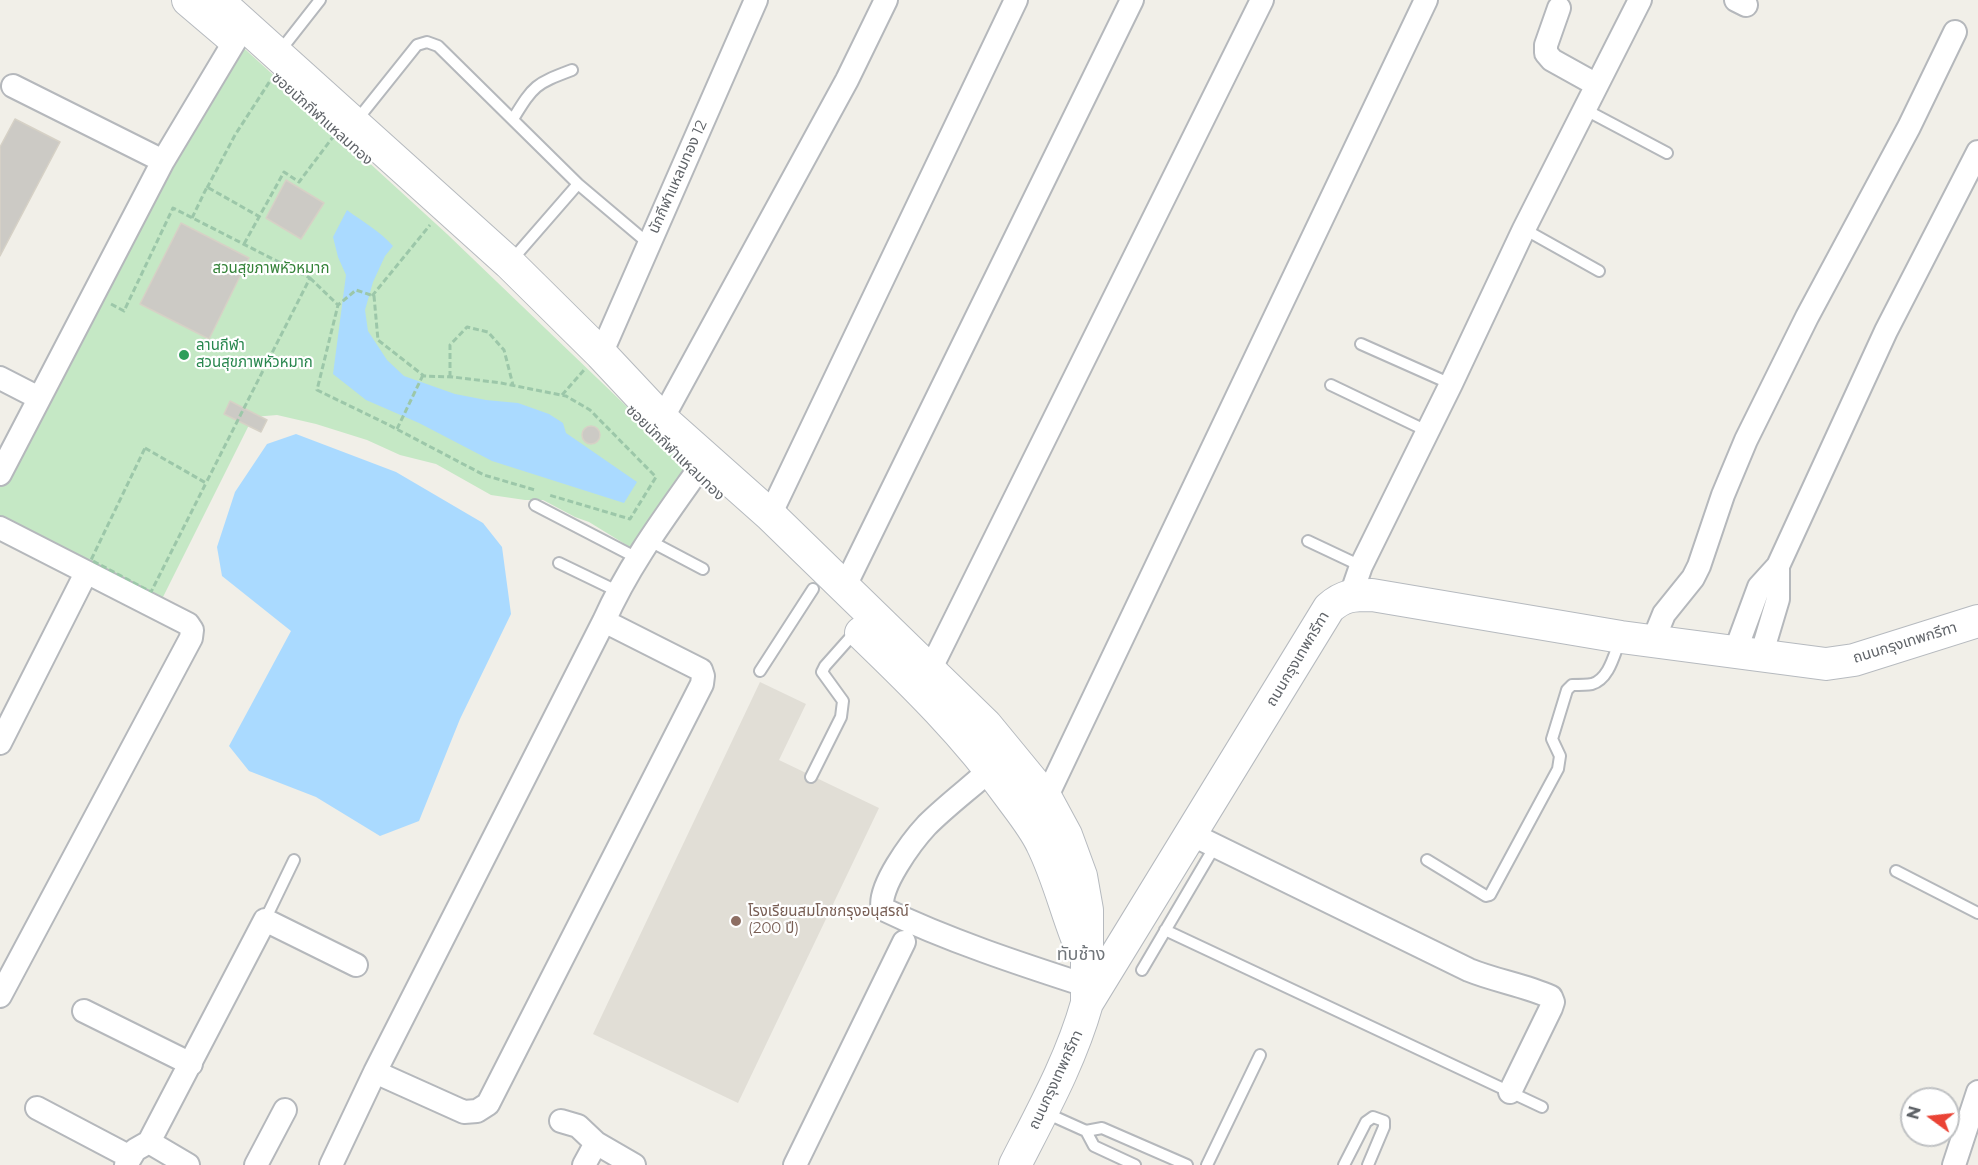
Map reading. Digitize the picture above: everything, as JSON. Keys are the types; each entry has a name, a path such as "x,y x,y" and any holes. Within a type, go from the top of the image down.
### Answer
{"street":[{"name":"ซอยนักกีฬาแหลมทอง","path":"188,0 240,32 346,128 509,263 696,473 828,589 925,680 957,730 991,769 1041,842 1056,876 1076,936 1088,984"},
{"name":"ซอยนักกีฬาแหลมทอง","path":"216,0 240,32"},
{"name":"นักกีฬาแหลมทอง 12","path":"594,361 649,244 756,0"},
{"path":"662,419 847,80 886,0"},
{"path":"770,515 1016,0"},
{"path":"828,589 1132,0"},
{"path":"925,680 1262,0"},
{"path":"1046,798 1426,0"},
{"path":"1351,595 1361,566 1524,229 1640,0"},
{"path":"1558,8 1546,45 1546,53 1552,60 1597,85"},
{"path":"0,474 163,161 240,32"},
{"path":"1653,641 1664,614 1693,578 1699,566 1723,495 1746,440 1807,317 1909,127 1955,32"},
{"path":"13,86 163,161"},
{"name":"ซอยนักกีฬาแหลมทอง","path":"346,128 433,222 770,515 857,629 986,725 1046,798 1066,835 1081,876 1088,910 1088,984"},
{"path":"1748,654 1778,599 1778,566 1886,331 1978,152"},
{"path":"0,378 39,398"},
{"path":"331,1165 375,1072 604,621 617,591 642,549 696,473"},
{"path":"0,528 188,624 192,630 191,638 5,972 0,996"},
{"path":"0,743 86,573"},
{"name":"ถนนกรุงเทพกรีฑา","path":"1015,1165 1068,1060 1079,1031 1088,984 1203,840 1329,608 1339,599 1351,595 1372,595 1621,637 1826,664 1854,660 1978,621"},
{"path":"375,1072 464,1112 477,1112 488,1104 702,684 704,676 701,670 604,621"},
{"path":"991,769 926,826 888,879 881,898 883,909 910,923 1039,970 1088,984"},
{"path":"1203,840 1469,970 1485,977 1524,986 1551,997 1553,1002 1551,1008 1510,1092"},
{"path":"37,1108 128,1161 135,1150 149,1142 266,920 356,965"},
{"path":"795,1165 904,942"},
{"path":"84,1011 191,1064"},
{"path":"1954,1165 1978,1092"},
{"path":"256,1165 285,1110"},
{"path":"561,1121 578,1126 596,1143 634,1165"},
{"path":"149,1142 188,1165"},
{"path":"584,1165 596,1143"}],"lane":[{"path":"276,64 320,0"},
{"path":"346,128 417,45 427,42 438,46 578,184 649,244"},
{"path":"513,119 534,87 543,81 572,70"},
{"path":"1584,108 1667,153"},
{"path":"509,263 578,184"},
{"path":"1524,229 1599,271"},
{"path":"1361,344 1451,384"},
{"path":"1331,385 1427,431"},
{"path":"536,506 642,549 703,569"},
{"path":"1308,541 1361,566"},
{"path":"559,563 617,591"},
{"path":"760,671 828,589"},
{"path":"811,777 844,707 843,701 822,672 857,629"},
{"path":"1427,860 1486,896 1490,895 1558,769 1560,756 1552,739 1567,690 1572,685 1592,684 1602,679 1611,664 1621,637"},
{"path":"1142,970 1166,930 1203,840"},
{"path":"266,920 294,860"},
{"path":"1896,871 1978,913"},
{"path":"1166,930 1542,1107"},
{"path":"1207,1165 1260,1055"},
{"path":"1042,1111 1086,1131 1102,1128 1187,1165"},
{"path":"1344,1165 1366,1122 1373,1117 1384,1121 1384,1126 1368,1165"},
{"path":"1086,1131 1094,1146 1136,1165"}],"path":[{"path":"192,218 235,135 276,64"},
{"path":"244,244 284,172 299,182 346,128"},
{"path":"207,188 260,218"},
{"path":"93,296 124,311 173,208 310,278 339,304"},
{"path":"371,295 433,222"},
{"path":"206,483 145,448 91,560 151,592 310,278"},
{"path":"356,290 371,295 374,296 378,340 423,375 513,385 562,395 590,410 656,477 630,519 484,475 316,390 339,304 356,290"},
{"path":"450,377 450,345 467,327 488,332 504,350 513,385"},
{"path":"562,395 594,361"},
{"path":"397,429 423,375"}],"shaded area":[{"name":"โรงเรียนสมโภชกรุงอนุสรณ์ (200 ปี)","path":"760,682 806,704 779,760 879,808 738,1103 593,1034"}],"green space":[{"name":"สวนสุขภาพหัวหมาก","path":"235,40 447,234 696,473 633,549 589,522 543,500 491,495 436,464 400,455 367,440 316,424 277,415 253,417 157,609 0,524 0,475"}],"water":[{"path":"347,210 377,231 393,246 385,256 373,282 365,310 368,331 387,360 404,376 455,394 518,403 549,414 563,423 566,433 637,482 624,503 492,461 419,423 366,400 333,374 346,275 333,237"},
{"path":"296,434 396,472 483,523 502,547 511,614 460,719 419,821 380,836 316,797 249,771 229,746 291,631 222,576 217,547 235,492 267,444"}],"building":[{"path":"15,119 60,142 0,256 0,147"},
{"path":"286,180 324,203 301,239 266,218"},
{"path":"181,223 249,258 209,339 140,304"},
{"path":"230,401 267,420 261,432 224,414"},
{"path":"587,426 595,426 600,431 598,442 587,444 582,439 582,431"}],"place":[{"name":"ลานกีฬา สวนสุขภาพหัวหมาก","path":"184,355"},
{"name":"โรงเรียนสมโภชกรุงอนุสรณ์ (200 ปี)","path":"736,921"}],"district":[{"name":"ทับช้าง","path":"1081,955"}]}
